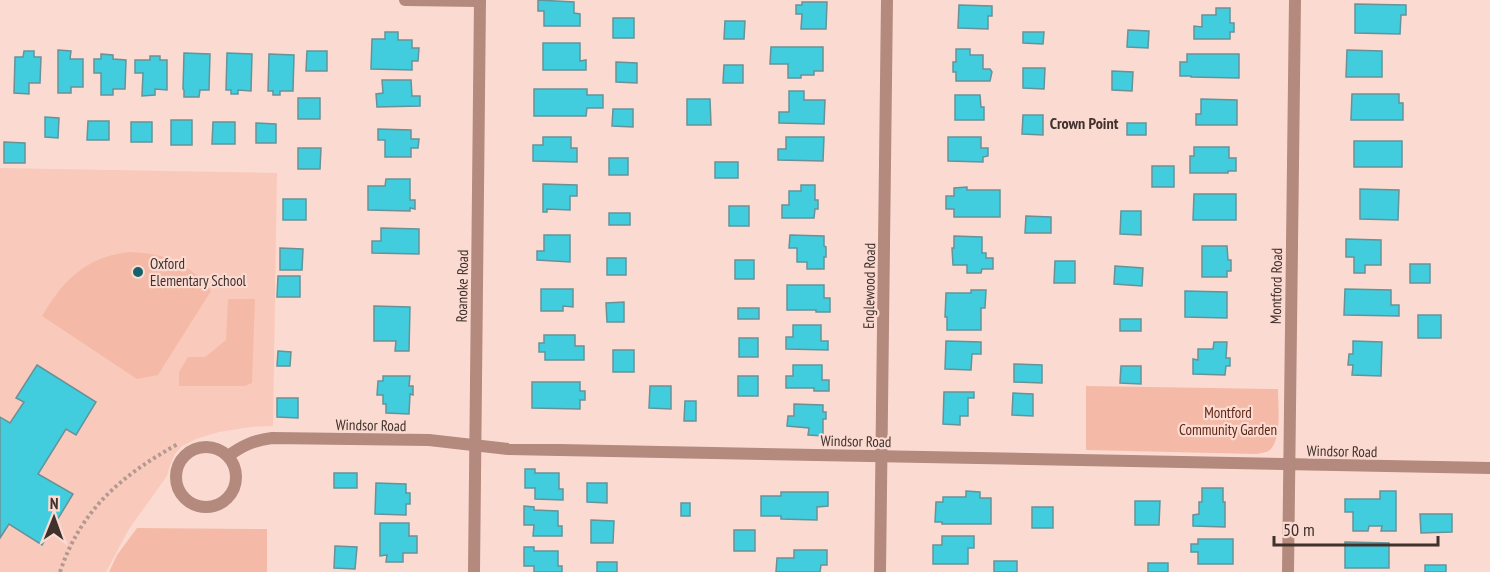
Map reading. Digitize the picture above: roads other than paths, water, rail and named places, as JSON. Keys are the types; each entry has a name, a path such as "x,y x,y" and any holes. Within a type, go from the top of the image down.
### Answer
{"street":[{"path":"405,0 480,1"},
{"name":"Englewood Road","path":"880,572 887,0"},
{"name":"Montford Road","path":"1288,572 1294,0"},
{"name":"Roanoke Road","path":"474,572 480,1"},
{"name":"Windsor Road","path":"228,456 247,443 272,438 429,440 508,449 1490,468"},
{"path":"211,448 228,456 236,475 231,494 223,502 214,506 204,507 186,499 179,490 177,472 185,456 193,450 211,448"}],"place":[{"name":"Oxford Elementary School","path":"138,272"}],"district":[{"name":"Crown Point","path":"1084,123"}],"park label":[{"name":"Montford Community Garden","path":"1228,420"}]}
